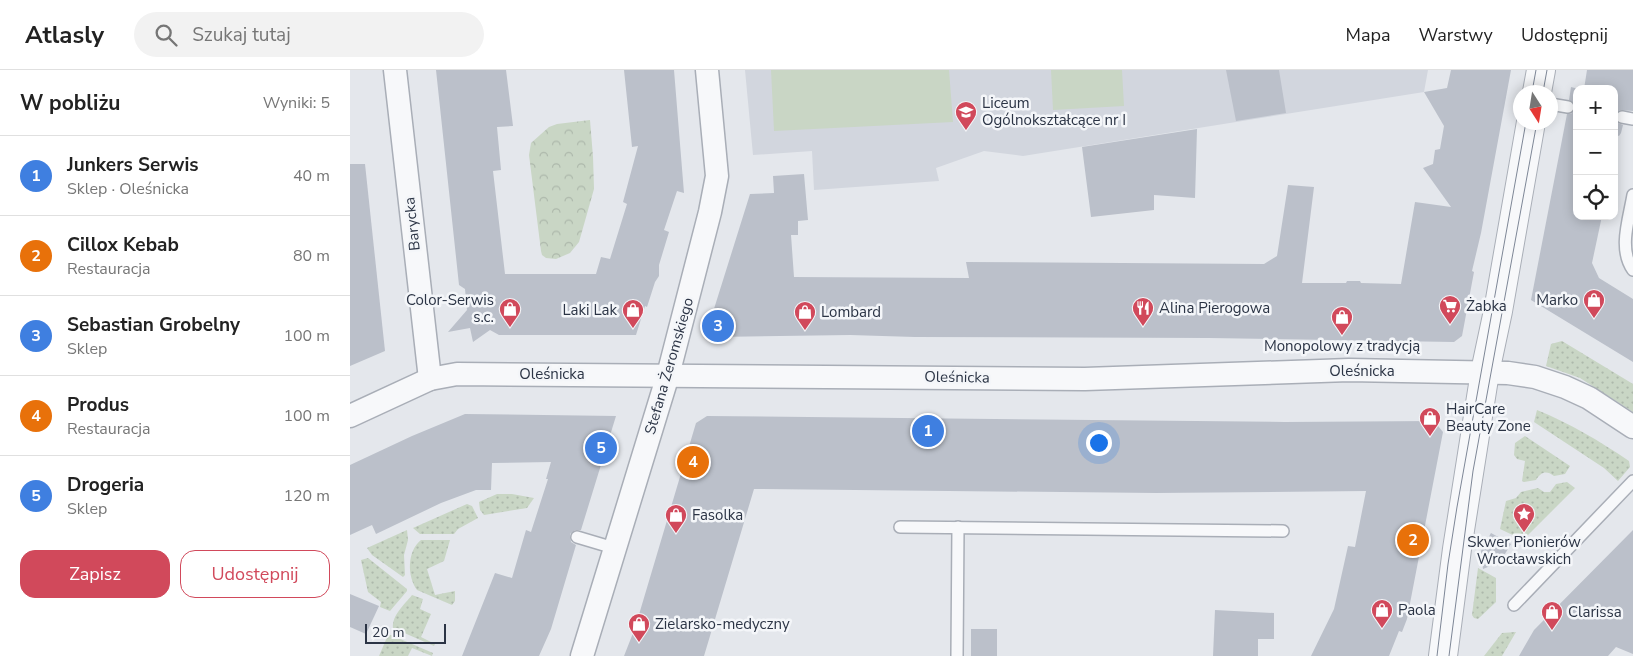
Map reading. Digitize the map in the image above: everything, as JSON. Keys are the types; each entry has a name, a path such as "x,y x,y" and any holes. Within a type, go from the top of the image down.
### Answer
{"street":[{"name":"Barycka","path":"394,70 430,379"},
{"name":"Stefana Żeromskiego","path":"582,656 668,375 710,212 717,176 707,70"},
{"path":"1538,85 1541,70"},
{"path":"1443,656 1456,557 1485,372 1498,311 1530,130"},
{"name":"Oleśnicka","path":"350,416 430,379 457,374 1085,379 1350,370 1508,373 1548,381 1589,398 1633,427"}],"lane":[{"path":"1558,105 1568,107"},
{"path":"1633,195 1625,248 1628,262 1633,270"},
{"path":"1514,605 1633,481"},
{"path":"900,527 1283,531"},
{"path":"957,656 958,527"},
{"path":"577,537 614,548"}],"shaded area":[{"name":"Liceum Ogólnokształcące nr I","path":"745,70 1428,70 1424,92 1023,156 984,151 936,168 939,181 814,190 812,151 753,155"}],"green space":[{"path":"771,70 949,70 953,122 774,131"},
{"path":"1051,70 1122,70 1124,106 1053,110"},
{"path":"590,120 594,189 579,242 570,253 556,259 546,258 542,255 541,251 529,155 531,143 549,127 557,124"},
{"path":"1562,341 1633,384 1633,412 1580,378 1546,366 1551,344"},
{"path":"1537,410 1595,439 1629,461 1630,467 1618,481 1604,468 1534,422"},
{"path":"1525,436 1570,466 1565,474 1554,476 1544,473 1536,480 1522,481 1525,461 1517,459 1514,455 1515,443"},
{"path":"1567,482 1575,488 1526,537 1519,538 1500,529 1506,501 1516,498 1521,492 1538,488 1544,492 1550,492 1556,484"},
{"path":"497,494 512,494 534,498 527,508 484,515 480,510 479,502"},
{"path":"467,504 472,506 478,518 458,529 454,534 420,534 413,528"},
{"path":"407,530 408,540 404,555 405,575 403,577 372,555 367,548"},
{"path":"421,540 450,540 444,561 427,569 435,595 455,591 455,601 452,605 417,590 411,578 411,557 413,550"},
{"path":"368,558 407,589 390,611 380,607 381,602 368,592 361,560"},
{"path":"1478,568 1496,578 1496,602 1478,619 1472,615"},
{"path":"412,595 423,599 420,609 431,614 421,637 435,644 434,646 393,628 396,614"},
{"path":"1516,632 1502,656 1484,656 1502,633"},
{"path":"388,635 433,653 432,656 412,648 408,656 379,656"}],"building":[{"path":"436,70 506,70 513,126 497,127 501,170 493,171 505,274 596,274 601,257 610,259 627,204 623,202 638,146 632,147 624,70 674,70 684,193 677,191 664,230 669,232 659,265 659,276 655,282 647,307 645,306 636,335 499,335 490,330 473,342 470,328 448,332 467,310 465,289 459,285"},
{"path":"1226,70 1279,70 1286,113 1236,121"},
{"path":"1451,70 1511,70 1481,233 1472,271 1474,272 1462,336 1454,342 850,335 715,337 708,328 750,194 774,193 773,176 804,174 808,220 798,221 798,235 791,235 794,277 969,278 966,262 1264,264 1277,256 1288,185 1314,187 1302,283 1346,283 1347,281 1360,281 1361,283 1401,284 1415,202 1451,207 1423,168 1433,164 1435,150 1440,149 1444,126 1424,92 1447,88"},
{"path":"1587,70 1633,70 1633,111 1618,112 1618,85 1585,85"},
{"path":"1571,87 1573,88 1573,103 1569,100"},
{"path":"1573,112 1573,220 1601,220 1592,263 1599,278 1633,299 1633,362 1531,300 1567,114 1571,114"},
{"path":"1618,123 1623,125 1618,136"},
{"path":"1197,129 1195,198 1154,195 1154,210 1091,217 1082,147"},
{"path":"350,164 365,164 385,351 350,366"},
{"path":"465,414 616,416 581,530 575,530 570,534 571,542 576,545 551,629 539,656 462,656 495,573 512,578 526,530 531,532 548,479 546,479 551,462 492,463 491,490 476,490 441,503 376,534 372,525 350,535 350,465"},
{"path":"707,416 1285,422 1434,421 1443,432 1407,619 1402,632 1399,631 1389,656 1311,656 1334,609 1348,546 1355,547 1366,491 1156,493 754,489 704,656 624,656 635,628 696,423"},
{"path":"1633,530 1633,654 1616,647 1608,656 1519,656 1534,630"},
{"path":"1491,533 1511,544 1500,562 1483,569 1481,551"},
{"path":"350,594 379,606 366,634 350,627"},
{"path":"1215,610 1274,613 1274,639 1258,639 1258,656 1213,656"},
{"path":"971,629 997,629 997,656 971,656"}],"tram line":[{"path":"1533,85 1536,70"},
{"path":"1544,85 1547,70"},
{"path":"1437,656 1457,507 1525,130"},
{"path":"1449,656 1473,471 1536,130"}],"place":[{"name":"Liceum Ogólnokształcące nr I","path":"966,131"},
{"name":"Marko","path":"1594,319"},
{"name":"Żabka","path":"1450,325"},
{"name":"Sebastian Grobelny","path":"718,326"},
{"name":"Alina Pierogowa","path":"1143,327"},
{"name":"Color-Serwis s.c.","path":"510,328"},
{"name":"Laki Lak","path":"633,329"},
{"name":"Lombard","path":"805,331"},
{"name":"Monopolowy z tradycją","path":"1342,336"},
{"name":"Junkers Serwis","path":"928,431"},
{"name":"HairCare Beauty Zone","path":"1430,437"},
{"name":"Drogeria","path":"601,448"},
{"name":"Produs","path":"693,462"},
{"name":"Skwer Pionierów Wrocławskich","path":"1524,533"},
{"name":"Fasolka","path":"676,534"},
{"name":"Cillox Kebab","path":"1413,540"},
{"name":"Paola","path":"1382,629"},
{"name":"Clarissa","path":"1552,631"},
{"name":"Zielarsko-medyczny","path":"639,643"}]}
